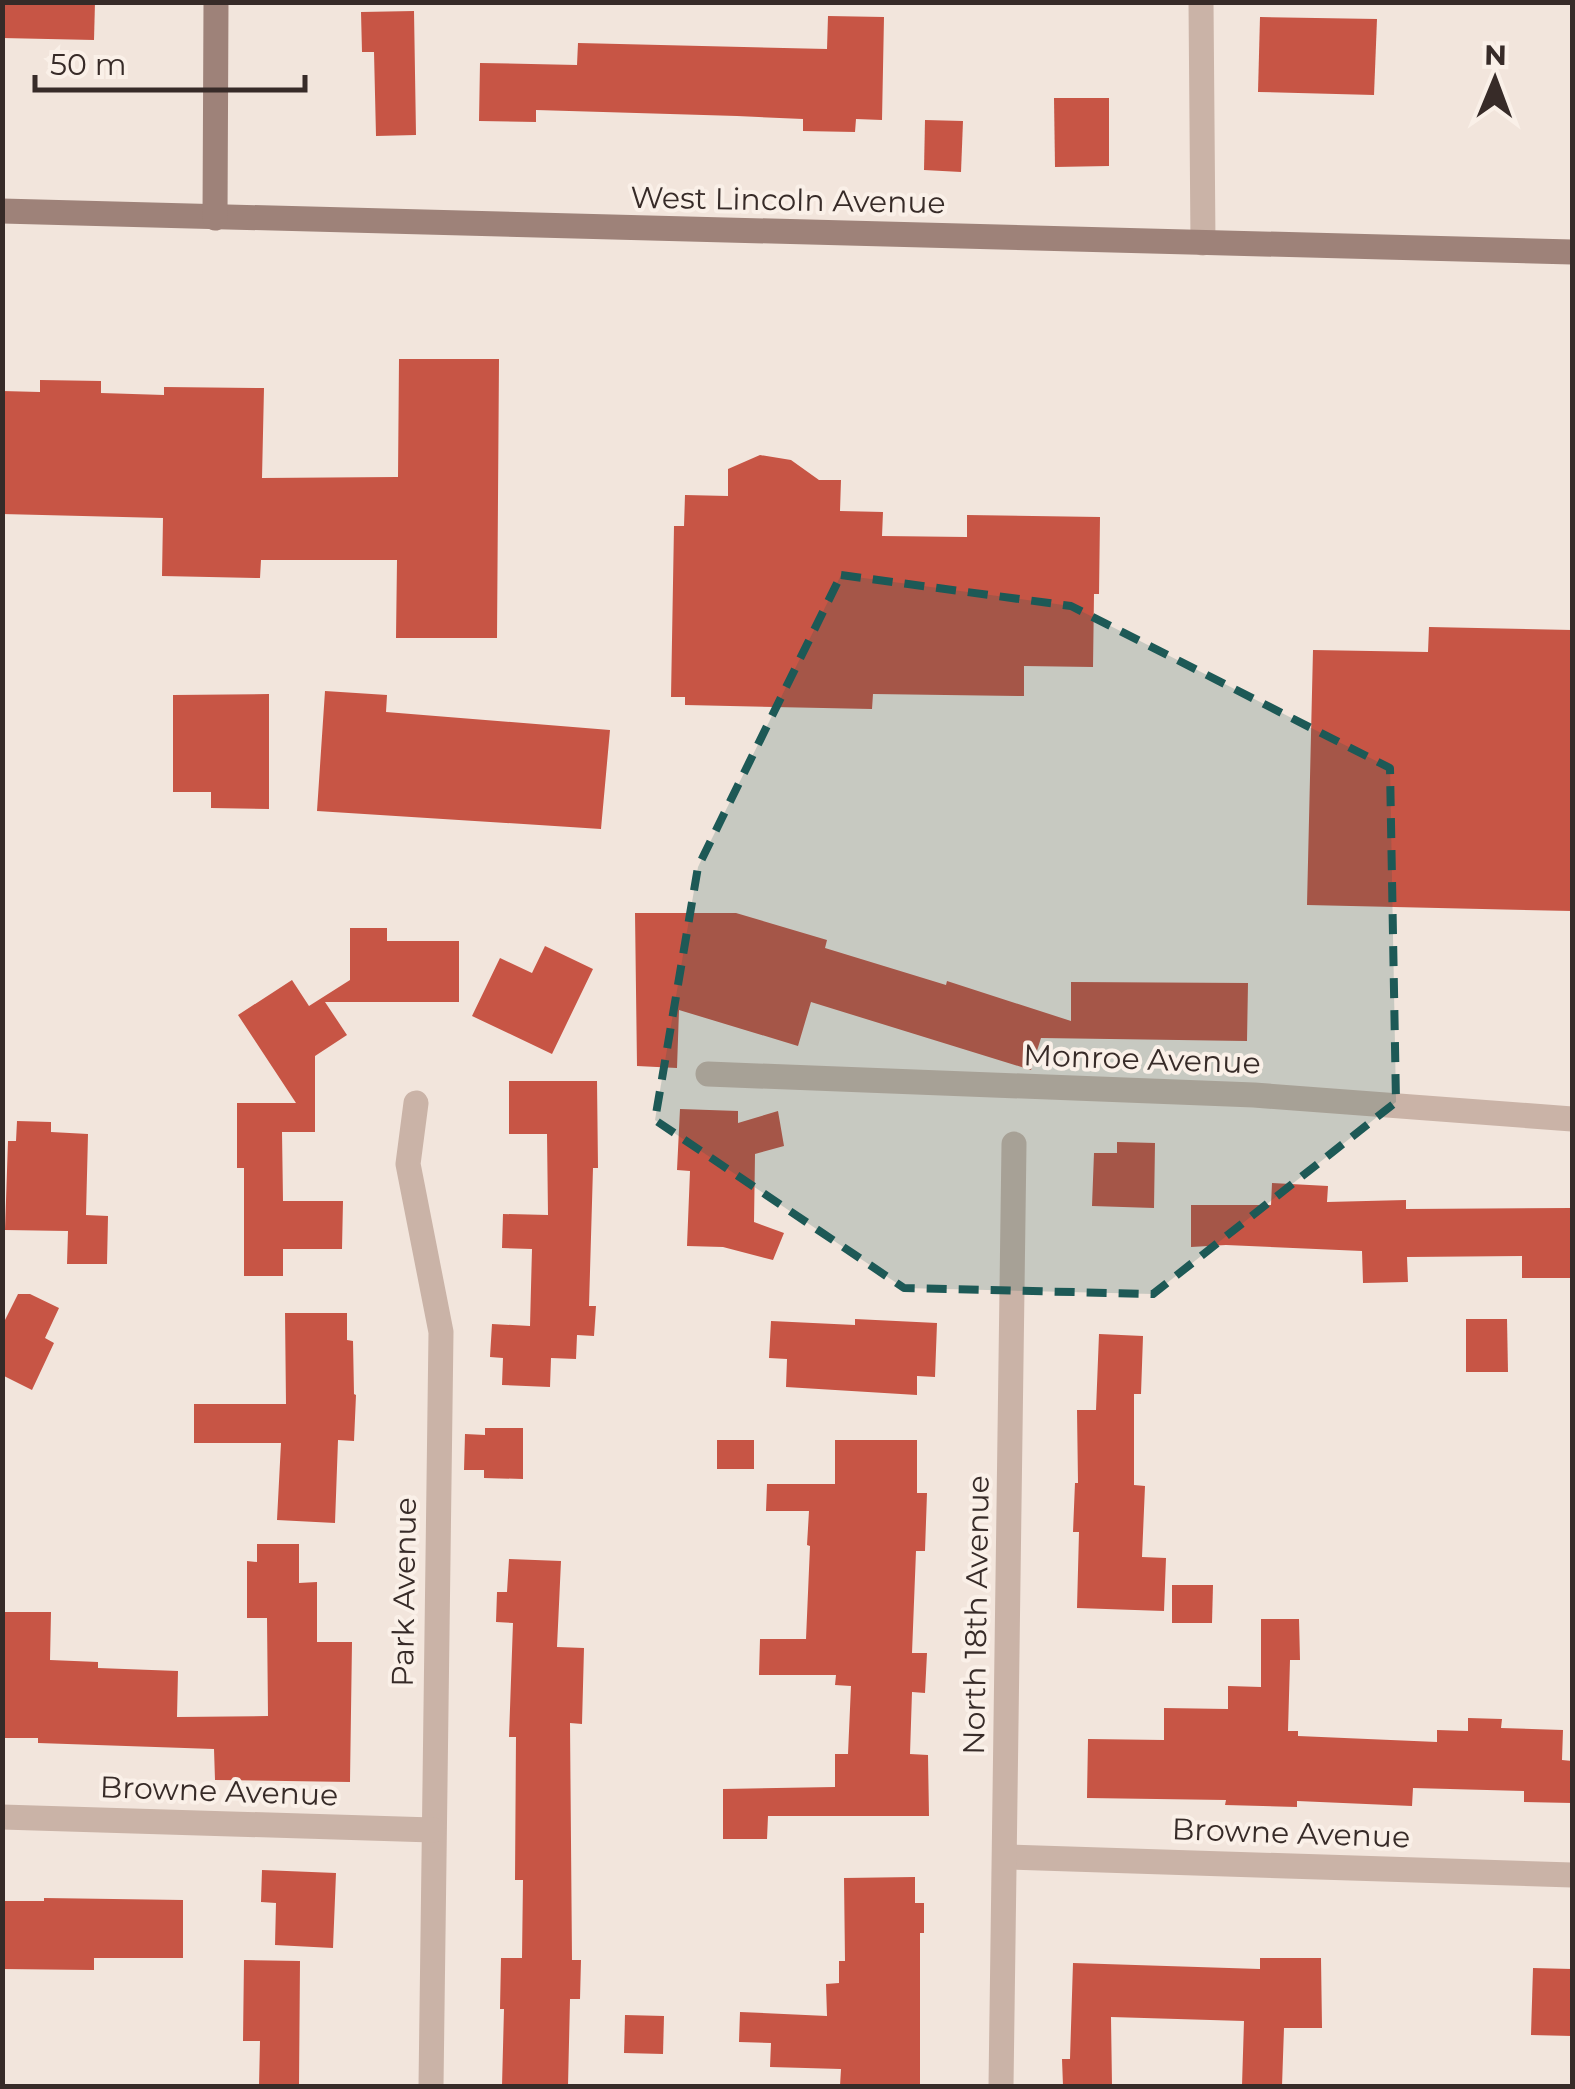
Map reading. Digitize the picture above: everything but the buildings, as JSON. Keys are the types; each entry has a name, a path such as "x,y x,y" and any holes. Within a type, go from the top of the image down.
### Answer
{"street":[{"path":"215,218 216,2"},
{"path":"1201,2 1203,243"},
{"name":"West Lincoln Avenue","path":"2,212 1572,252"},
{"name":"Monroe Avenue","path":"708,1074 1254,1095 1572,1119"},
{"name":"Park Avenue","path":"416,1103 408,1164 441,1332 431,2086"},
{"name":"North 18th Avenue","path":"1001,2086 1014,1144"},
{"name":"Browne Avenue","path":"2,1817 433,1830"},
{"name":"Browne Avenue","path":"1006,1857 1572,1874"}],"highlighted area":[{"path":"841,575 1071,606 1390,768 1396,1102 1153,1294 904,1288 655,1120 698,867"}]}
